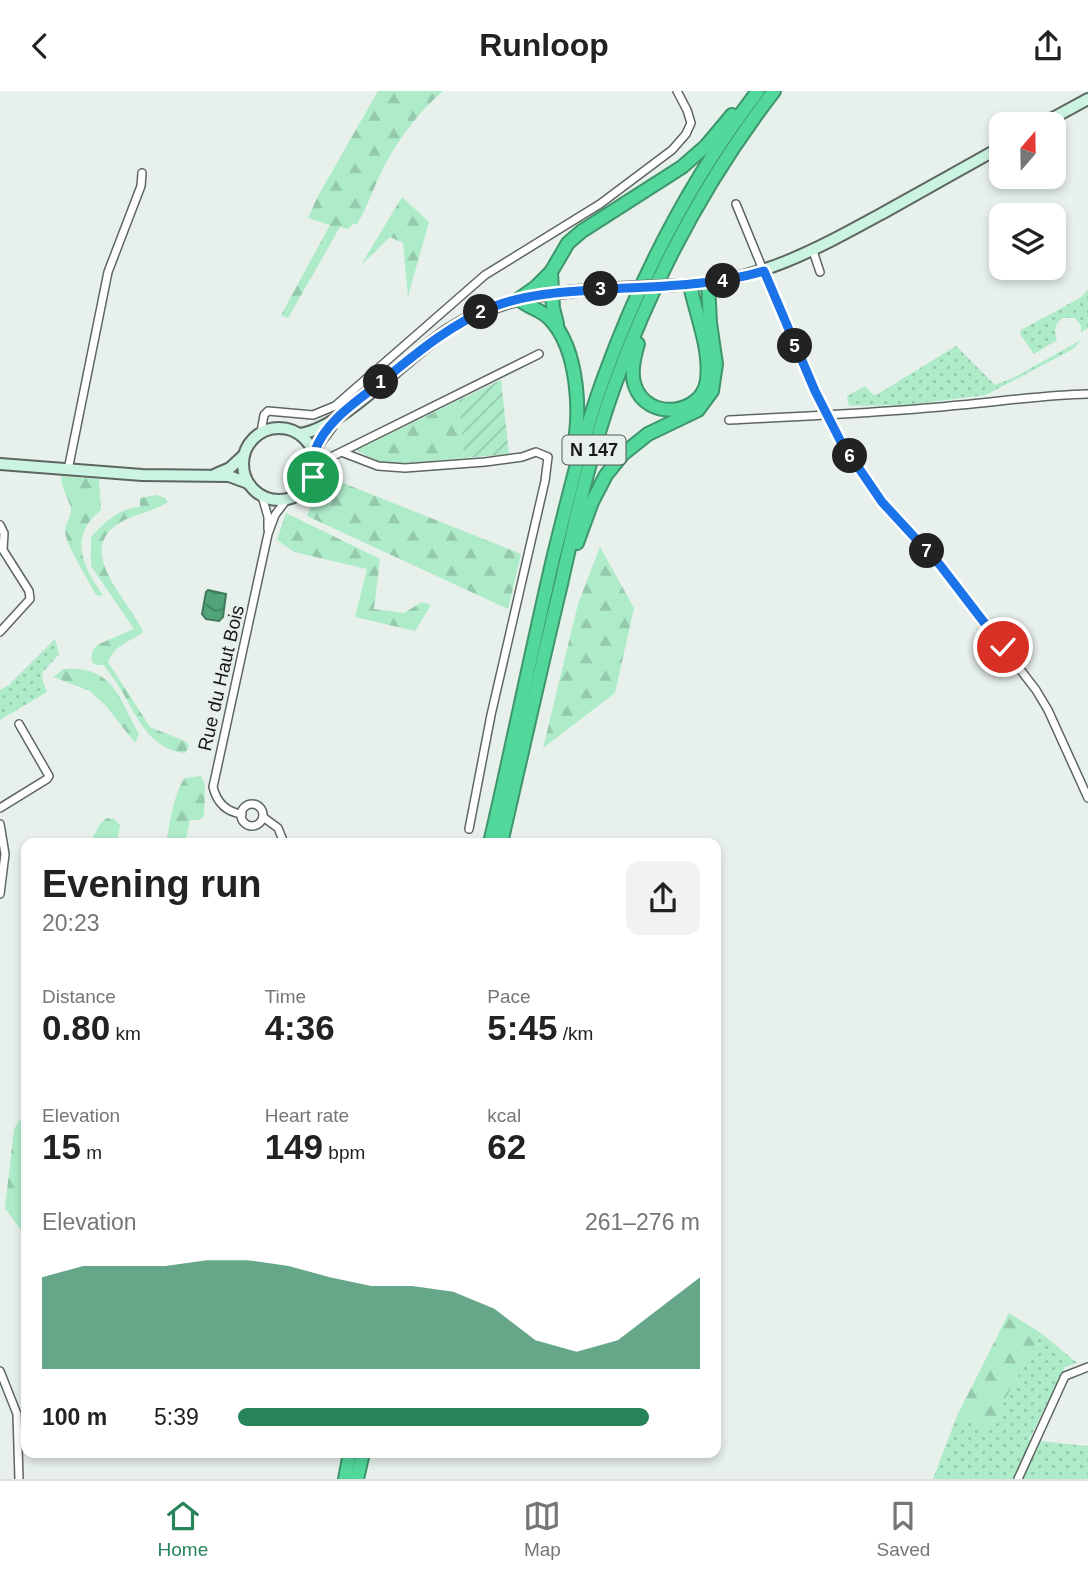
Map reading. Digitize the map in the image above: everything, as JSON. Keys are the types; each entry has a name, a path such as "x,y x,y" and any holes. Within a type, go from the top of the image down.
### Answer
{"highway":[{"name":"N 147","path":"491,838 566,505 603,381 640,291 685,203 758,91"},
{"name":"N 147","path":"502,838 586,478 610,398 631,342 666,264 709,185 774,91"},
{"path":"560,332 544,313 519,299 551,272 568,243 582,231 682,167 706,146 738,109 747,106"},
{"path":"666,264 633,361 635,386 639,395 662,410 682,408 702,393 707,383 704,345 685,285"},
{"path":"551,272 554,315 574,377 577,400 575,443 563,493 566,505"},
{"path":"562,578 571,567 592,502 614,464 648,434 698,410 712,391 716,365 708,283"},
{"path":"345,1479 349,1458"},
{"path":"357,1479 362,1458"}],"main road":[{"path":"1064,112 1088,99"},
{"path":"300,434 313,432 339,418 447,331 481,312 519,299 552,292 708,283 764,271 813,251 989,154"},
{"path":"0,464 142,475 229,476 248,483 262,496 286,499 298,495 307,487 313,477 319,442 339,418"},
{"path":"214,475 230,468 261,432 281,428 300,434 308,441 314,459"},
{"path":"243,456 248,483"}],"street":[{"path":"261,432 264,415 268,411 313,415 335,406 485,275 600,204 672,149 687,134 691,123 677,91"},
{"path":"68,470 108,272 141,186 142,173"},
{"path":"736,204 826,417 882,502 940,565 1036,690 1048,710 1088,798"},
{"path":"813,251 820,272"},
{"path":"314,459 344,453 539,354"},
{"path":"729,420 826,417 1047,395 1088,394"},
{"path":"344,453 378,466 405,468 485,462 522,457 536,452 548,457 545,481 491,715 468,829"},
{"name":"Rue du Haut Bois","path":"262,496 268,517 268,534"},
{"name":"Rue du Haut Bois","path":"242,814 223,807 215,797 213,787 268,534 275,515 286,499"},
{"path":"0,525 4,533 3,549 30,595 27,605 0,632"},
{"path":"0,808 48,778 48,773 19,724"},
{"path":"249,805 256,805 262,810 263,817 258,824 251,825 245,822 242,814 249,805"},
{"path":"263,817 278,828 282,838"},
{"path":"0,894 5,863 1,829"},
{"path":"1018,1479 1065,1375 1088,1367"},
{"path":"0,1371 17,1414 19,1479"}],"green space":[{"path":"378,91 443,91 423,110 398,143 357,224 348,229 340,227 288,318 281,315 330,225 308,218"},
{"path":"402,197 429,222 408,296 403,243 390,237 361,265"},
{"path":"1088,290 1088,328 1081,332 1081,326 1075,318 1063,318 1056,327 1057,340 1034,354 1020,334 1021,330 1080,298"},
{"path":"1081,340 1073,349 986,395 907,405 849,406 847,396 865,386 873,395 878,394 956,346 995,385 1015,377"},
{"path":"501,380 509,454 464,458 459,400"},
{"path":"459,400 464,458 396,464 378,462 357,450"},
{"path":"323,475 521,554 508,609 307,516"},
{"path":"61,476 99,479 101,510 84,530 82,551 84,562 103,595 101,596 96,595 66,536 71,508"},
{"path":"157,495 168,502 118,524 106,535 102,548 103,563 143,632 119,647 108,662 150,727 187,742 189,746 185,753 172,750 153,738 138,720 104,665 92,662 92,652 99,644 134,629 91,566 91,537 119,513 140,507 140,498"},
{"path":"286,513 380,559 374,609 404,613 422,602 431,605 415,631 355,617 367,569 294,552 277,540"},
{"path":"600,547 634,608 615,693 543,748 578,604"},
{"path":"55,639 59,654 42,673 47,692 0,720 0,690 9,685"},
{"path":"64,669 81,669 104,678 119,696 139,734 135,743 107,707 90,691 53,677"},
{"path":"201,776 205,785 204,816 199,820 190,820 186,838 168,838 178,791 185,778"},
{"path":"107,818 114,819 120,825 118,838 93,838 100,824"},
{"path":"21,1120 21,1230 5,1208 14,1129"},
{"path":"1009,1313 1041,1333 988,1431 957,1416"},
{"path":"1041,1333 1077,1363 1065,1367 1029,1440 1088,1446 1088,1479 933,1479 957,1416 988,1431"}],"water":[{"path":"208,590 226,594 223,617 219,621 206,619 202,614"}],"route":[{"path":"313,477 314,453 326,432 339,418 430,343 481,312 519,299 552,292 708,283 764,271 826,417 841,442 882,502 940,565 1003,647"}]}
